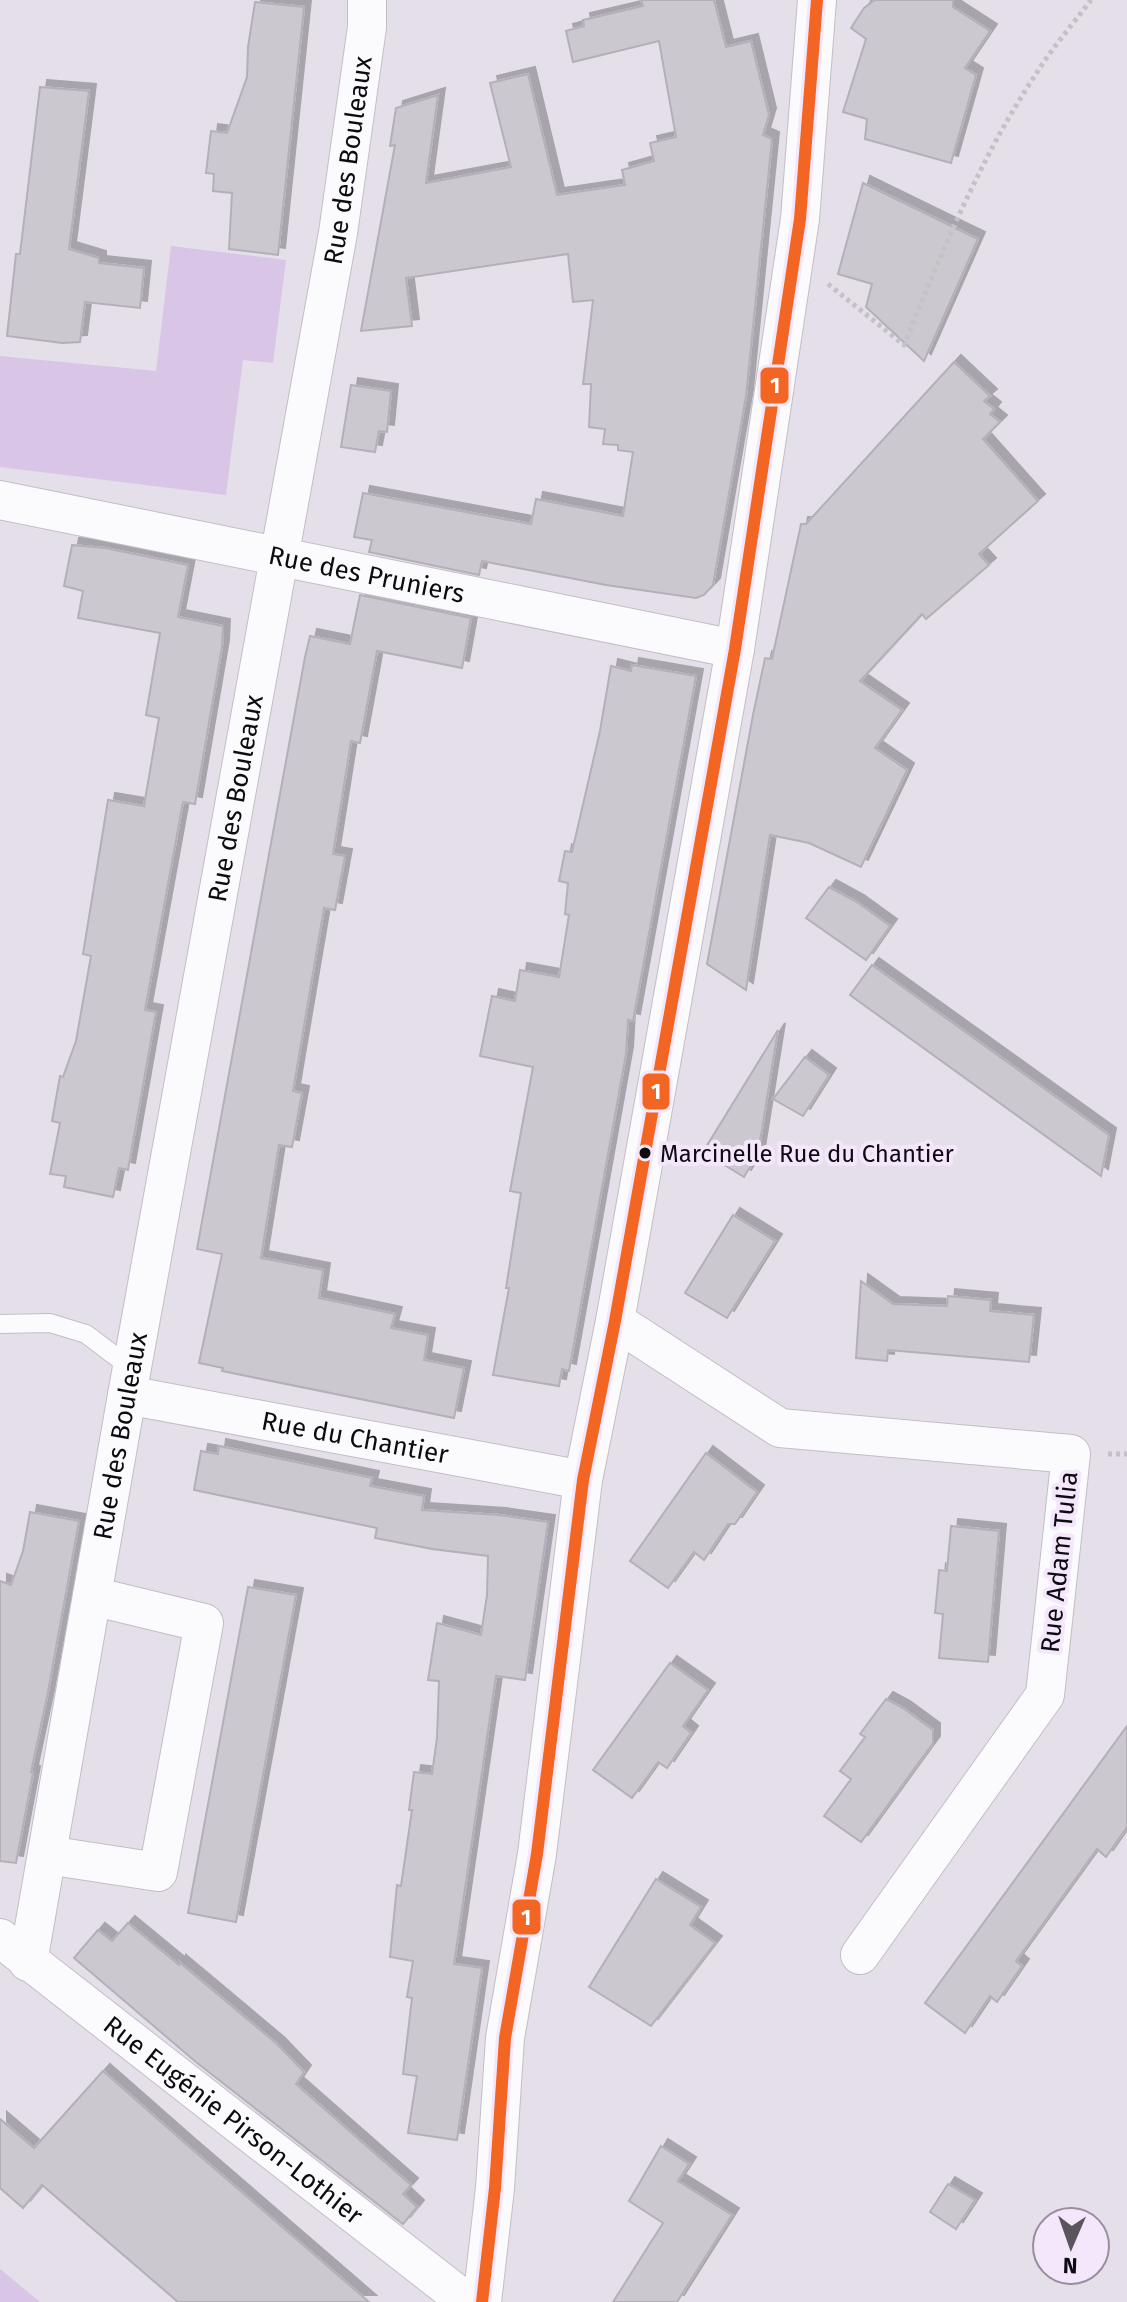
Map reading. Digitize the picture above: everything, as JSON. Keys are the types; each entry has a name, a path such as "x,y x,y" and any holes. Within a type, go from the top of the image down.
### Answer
{"street":[{"name":"Rue des Bouleaux","path":"14,1950 47,1855 129,1382 338,233 367,27 367,0"},
{"path":"482,2302 495,2188 505,2038 537,1854 583,1480 615,1321 735,649 800,219 817,0"},
{"name":"Rue des Pruniers","path":"0,500 735,649"},
{"name":"Rue Adam Tulia","path":"615,1321 780,1428 1071,1454 1045,1695 860,1955"},
{"name":"Rue du Chantier","path":"129,1382 583,1480"},
{"path":"47,1855 158,1872 204,1623 92,1596"},
{"name":"Rue Eugénie Pirson-Lothier","path":"14,1950 467,2302"}],"lane":[{"path":"0,1324 50,1323 86,1334 129,1382"}],"path":[{"path":"795,256 904,345 958,217 990,151 1036,73 1091,0"}],"shaded area":[{"path":"171,246 286,260 273,363 243,360 226,495 0,467 0,356 156,371"},
{"path":"0,2269 40,2302 0,2302"}],"building":[{"path":"641,0 714,0 726,47 751,41 769,115 763,135 772,139 746,396 713,585 704,595 696,598 606,585 482,561 479,575 369,552 372,540 354,537 363,493 531,524 536,499 623,516 633,452 618,450 618,445 603,444 605,429 589,427 591,384 583,384 593,300 573,302 568,254 406,278 412,326 361,331 395,145 390,146 396,108 438,95 426,183 511,167 490,83 528,74 557,195 625,185 622,170 654,161 650,143 676,137 659,41 573,62 566,31 584,26 583,20 643,6"},
{"path":"875,0 953,0 953,7 990,31 965,68 976,75 951,163 865,139 867,119 843,112 866,39 851,28 864,8"},
{"path":"255,2 304,7 278,255 229,249 232,193 213,191 214,174 206,173 211,131 227,133 247,77"},
{"path":"40,87 89,91 69,249 99,258 99,263 144,268 140,308 85,302 80,342 62,343 7,336"},
{"path":"863,183 978,239 924,361 866,307 872,284 838,274"},
{"path":"954,362 990,396 984,401 994,409 990,414 1000,422 983,439 1038,501 979,554 989,565 926,619 922,614 860,681 902,710 875,748 907,770 861,867 809,843 770,835 746,990 707,964 765,658 772,659 801,524 806,524"},
{"path":"351,385 391,391 387,432 379,431 375,452 341,447"},
{"path":"72,545 105,548 188,565 178,617 223,626 195,804 183,802 145,1010 156,1012 128,1170 119,1168 113,1197 64,1187 66,1176 50,1174 60,1123 52,1121 60,1076 63,1077 76,1041 91,956 83,954 108,800 144,806 159,718 146,715 160,633 78,618 83,591 64,586"},
{"path":"360,595 471,618 462,668 377,651 360,743 351,741 333,854 345,856 335,910 324,908 293,1091 302,1093 292,1147 279,1145 261,1258 323,1270 319,1298 395,1314 391,1328 428,1335 424,1360 464,1368 454,1418 222,1371 223,1368 199,1363 222,1254 197,1249 305,657 310,636 350,644"},
{"path":"632,665 696,676 633,1021 628,1020 626,1054 569,1371 562,1369 559,1386 493,1375 509,1288 506,1288 521,1193 510,1191 533,1067 480,1056 492,996 515,1001 520,970 559,977 569,915 565,914 568,883 559,881 565,851 572,852 600,731 611,666 631,671"},
{"path":"829,887 857,902 890,926 866,960 806,918"},
{"path":"872,965 1109,1135 1101,1176 850,995"},
{"path":"778,1030 758,1154 744,1177 703,1152"},
{"path":"805,1057 829,1075 803,1116 773,1099"},
{"path":"733,1215 775,1241 727,1318 685,1293"},
{"path":"861,1281 893,1304 947,1306 948,1296 991,1300 990,1311 1034,1315 1029,1362 888,1350 887,1361 856,1358"},
{"path":"219,1446 372,1478 370,1486 424,1496 422,1510 548,1522 525,1680 496,1676 454,1964 482,1968 457,2140 408,2133 417,2076 403,2074 412,1998 407,1997 413,1961 390,1957 397,1885 401,1886 412,1810 409,1810 414,1772 432,1774 439,1681 428,1680 437,1623 481,1635 487,1595 488,1556 375,1538 377,1528 194,1490 201,1451 218,1454"},
{"path":"706,1453 757,1492 735,1524 728,1524 704,1560 694,1552 668,1588 630,1561"},
{"path":"30,1512 79,1521 16,1863 0,1861 0,1581 11,1585 23,1551"},
{"path":"951,1526 999,1531 988,1662 939,1658 943,1614 935,1613 939,1570 947,1571"},
{"path":"248,1587 296,1595 236,1922 188,1913"},
{"path":"670,1663 708,1690 683,1726 691,1733 667,1768 658,1762 632,1798 593,1770"},
{"path":"886,1699 933,1730 933,1743 861,1842 824,1816 851,1779 840,1771 865,1737 860,1734"},
{"path":"1127,1726 1127,1827 1106,1857 1097,1849 1016,1961 1022,1966 997,2002 990,1996 965,2033 925,2003"},
{"path":"656,1879 701,1907 690,1925 715,1943 651,2026 589,1987"},
{"path":"128,1923 277,2044 304,2072 296,2084 411,2185 403,2194 417,2207 403,2224 196,2062 74,1958 98,1930 112,1941"},
{"path":"103,2071 369,2302 178,2302 42,2185 23,2208 0,2188 0,2119 34,2148"},
{"path":"661,2146 689,2164 678,2181 732,2215 677,2302 613,2302 663,2223 629,2201"},
{"path":"948,2184 975,2200 956,2229 930,2212"}],"transit line":[{"name":"1","path":"482,2302 495,2188 505,2038 537,1854 583,1480 615,1321 735,649 800,219 817,0"}],"place":[{"name":"Marcinelle Rue du Chantier","path":"645,1153"}]}
